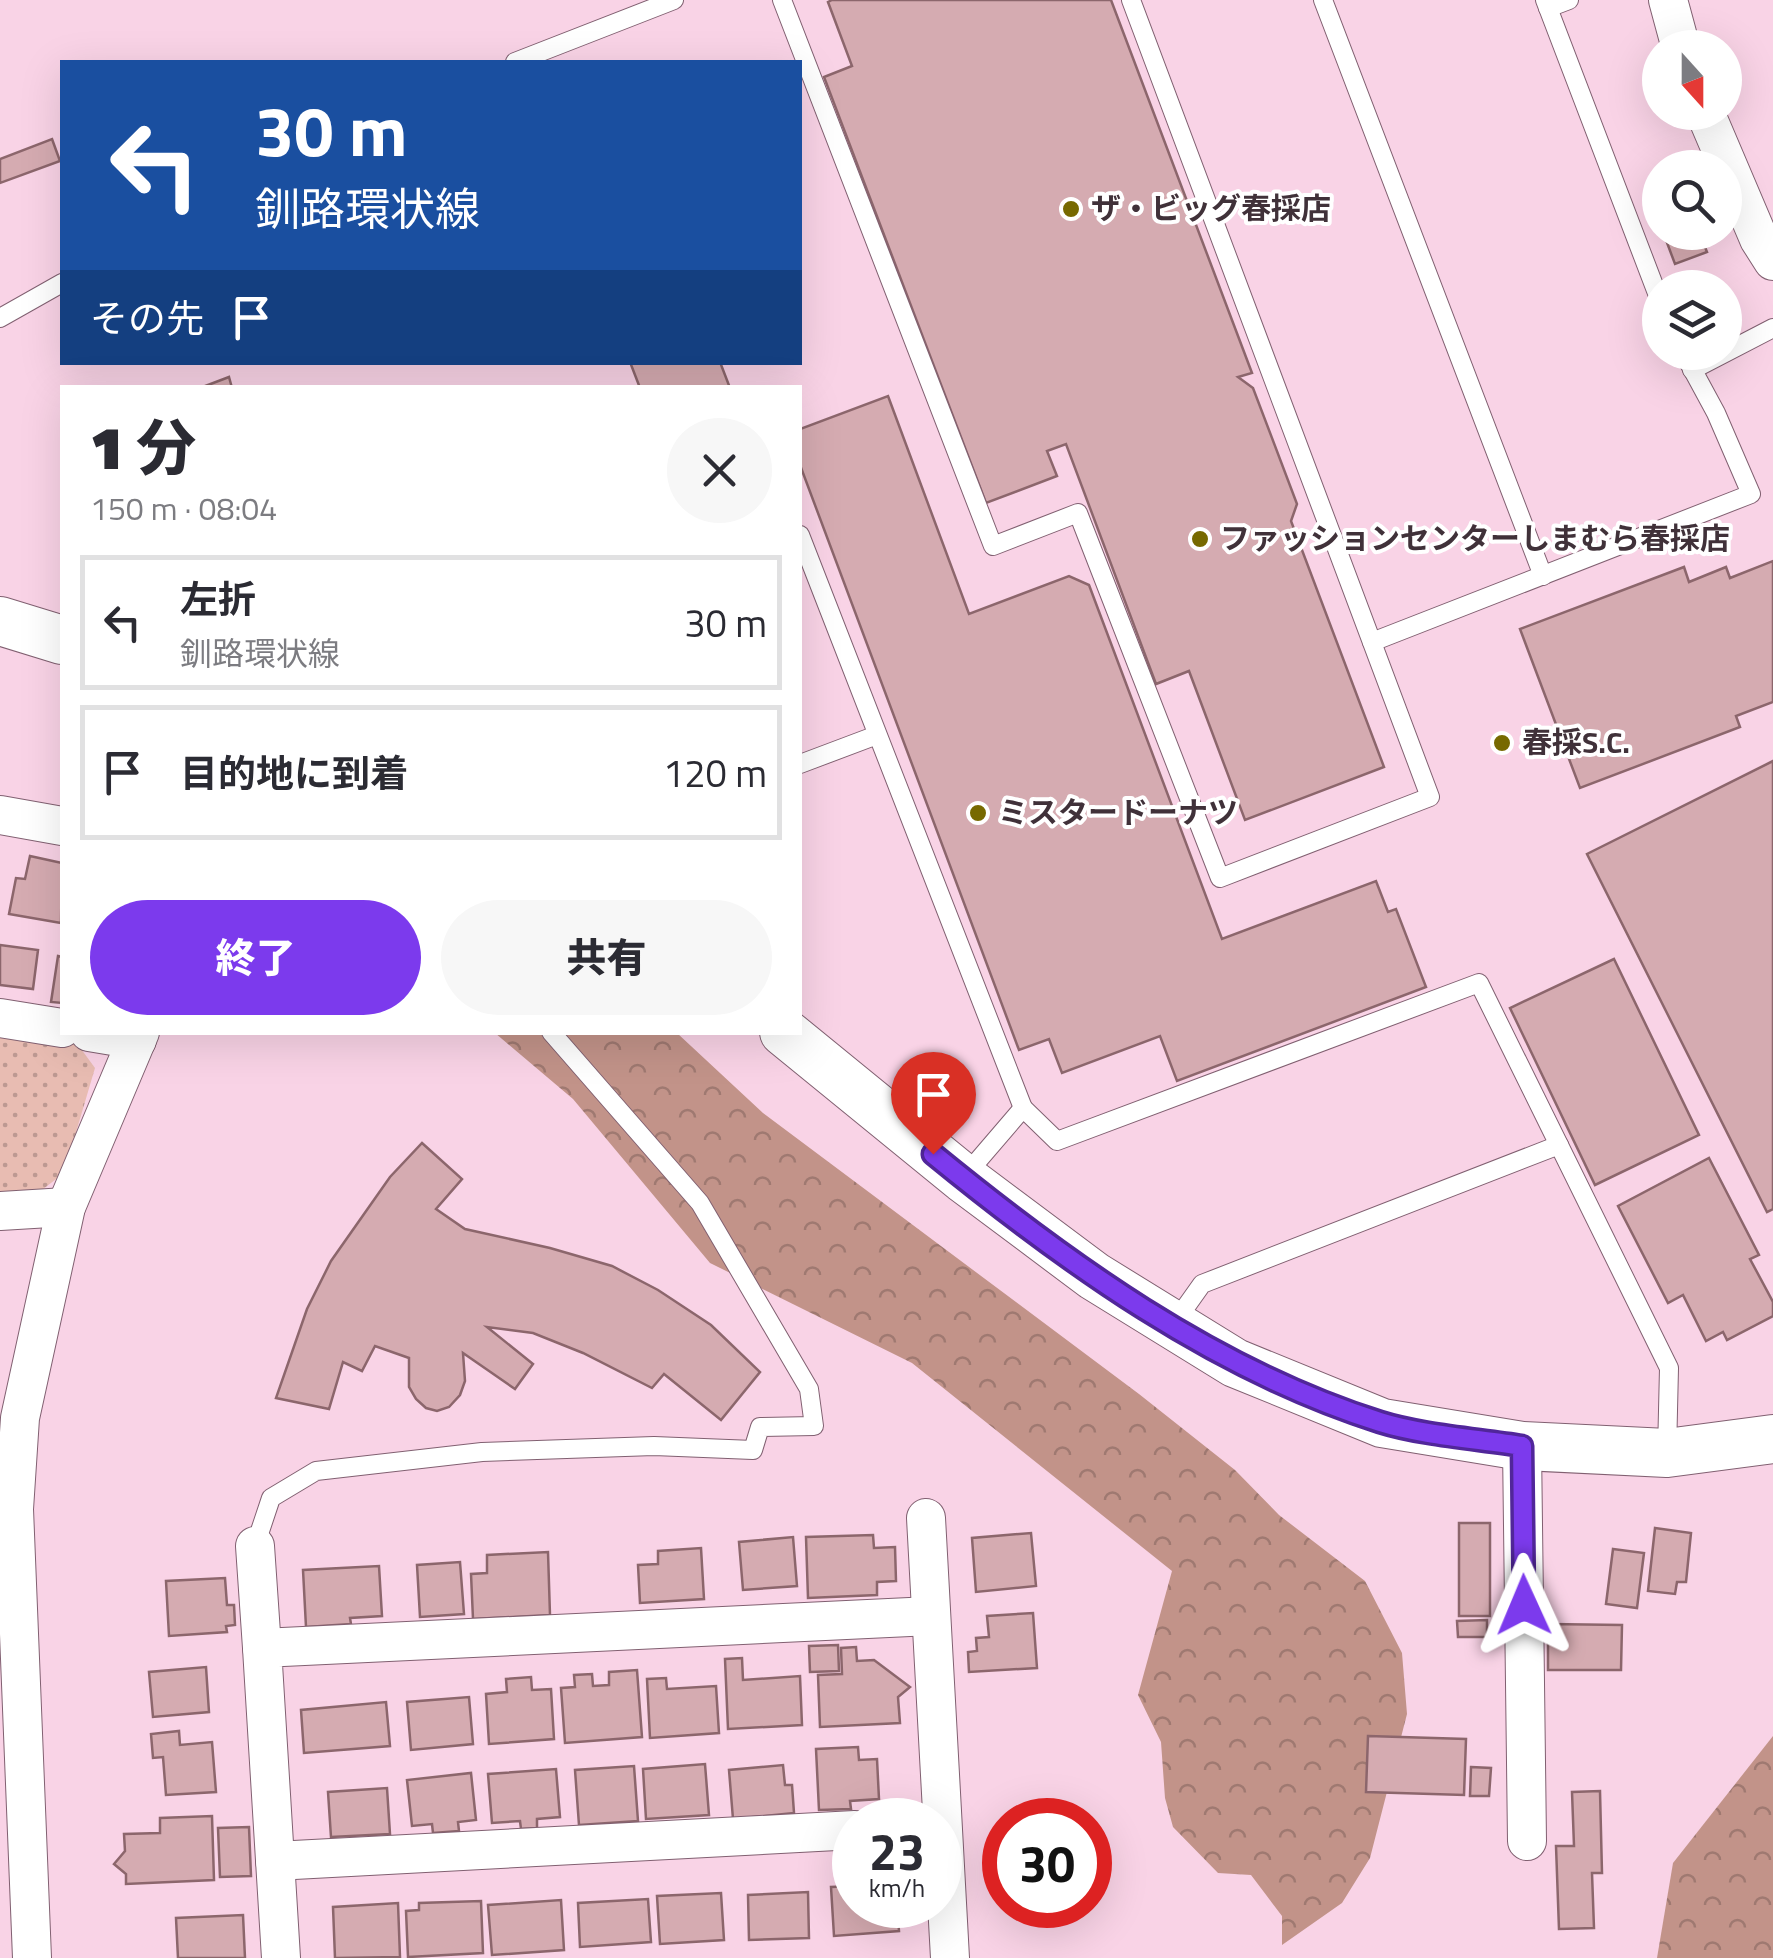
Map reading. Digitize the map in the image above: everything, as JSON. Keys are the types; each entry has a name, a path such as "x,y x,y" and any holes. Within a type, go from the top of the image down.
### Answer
{"street":[{"path":"1668,0 1676,30"},
{"path":"1712,130 1758,239 1773,261"},
{"path":"0,621 60,639"},
{"path":"0,814 60,826"},
{"path":"0,1018 60,1028"},
{"path":"32,1958 12,1813 8,1622 14,1510 10,1419 66,1207 143,1035"},
{"path":"788,1035 963,1178 1094,1276 1235,1363 1382,1423 1522,1446 1666,1454 1773,1439"},
{"path":"0,1211 66,1207"},
{"path":"1522,1446 1527,1842"},
{"path":"926,1518 940,1798"},
{"path":"256,1546 281,1958"},
{"path":"262,1648 930,1616"},
{"path":"275,1861 832,1831"},
{"path":"948,1928 950,1958"}],"lane":[{"path":"519,60 674,0"},
{"path":"782,0 993,546 1078,513 1220,878 1430,797 1131,0"},
{"path":"1323,0 1543,576"},
{"path":"1569,0 1547,4 1649,270"},
{"path":"0,318 60,284"},
{"path":"1742,344 1773,328"},
{"path":"1372,642 1752,494 1692,370"},
{"path":"802,540 1023,1108 1057,1142 1479,984 1669,1368 1666,1454"},
{"path":"802,763 878,735"},
{"path":"256,1546 271,1498 316,1471 482,1452 654,1446 752,1450 760,1427 814,1426 809,1390 700,1203 554,1035"},
{"path":"963,1178 1023,1108"},
{"path":"1172,1324 1202,1284 1559,1144"}],"shaded area":[{"path":"0,1037 76,1042 95,1068 64,1173 38,1193 0,1194"}],"green space":[{"path":"497,1035 679,1035 763,1113 1139,1394 1235,1470 1279,1515 1365,1581 1402,1653 1407,1714 1370,1858 1342,1903 1282,1945 1282,1916 1251,1875 1218,1873 1173,1827 1165,1798 1161,1742 1138,1695 1172,1571 912,1363 710,1263 573,1099"},
{"path":"1773,1736 1773,1958 1657,1958 1673,1863"}],"building":[{"path":"1111,0 1252,373 1238,377 1253,388 1297,504 1291,521 1384,767 1245,820 1189,671 1156,684 1066,444 1047,451 1057,476 986,503 824,77 852,66 828,2"},
{"path":"52,139 60,161 0,183 0,159"},
{"path":"1670,250 1706,250 1707,252 1675,264"},
{"path":"631,365 721,365 729,385 639,385"},
{"path":"229,377 231,385 208,385"},
{"path":"888,396 969,614 1069,576 1089,585 1222,939 1376,881 1388,912 1396,909 1426,987 1177,1081 1160,1036 1062,1073 1049,1039 1019,1050 802,470 802,428"},
{"path":"1773,561 1773,702 1736,716 1740,727 1580,788 1520,629 1684,567 1689,582 1726,567 1730,578"},
{"path":"1773,761 1773,1209 1767,1212 1587,854"},
{"path":"30,856 60,863 60,923 9,914 16,878 25,879"},
{"path":"0,945 38,950 33,989 0,985"},
{"path":"58,956 60,1003 51,1002"},
{"path":"1614,959 1699,1135 1595,1185 1510,1008"},
{"path":"422,1143 462,1179 436,1209 465,1229 612,1266 711,1325 760,1372 721,1420 664,1374 652,1388 533,1333 487,1327 533,1364 515,1389 463,1353 465,1381 460,1395 449,1407 437,1411 426,1408 409,1387 409,1358 375,1346 362,1371 343,1362 329,1409 276,1398 307,1309 331,1261 390,1177"},
{"path":"1709,1158 1759,1255 1750,1259 1773,1302 1773,1316 1727,1340 1723,1332 1706,1341 1683,1295 1668,1303 1618,1206"},
{"path":"1459,1523 1490,1523 1490,1616 1459,1616"},
{"path":"1655,1528 1691,1533 1686,1582 1677,1582 1675,1594 1648,1591"},
{"path":"1031,1533 1036,1586 976,1592 972,1538"},
{"path":"873,1535 874,1548 895,1547 896,1581 877,1582 877,1595 808,1598 806,1537"},
{"path":"793,1537 797,1586 743,1590 739,1542"},
{"path":"701,1548 704,1599 640,1603 638,1565 658,1564 658,1551"},
{"path":"1613,1549 1644,1553 1637,1608 1606,1604"},
{"path":"548,1552 550,1615 473,1619 471,1574 487,1573 487,1555"},
{"path":"460,1562 464,1614 420,1617 417,1565"},
{"path":"379,1566 382,1616 350,1618 351,1624 306,1627 303,1570"},
{"path":"225,1578 227,1605 234,1605 235,1625 226,1626 227,1632 169,1636 166,1581"},
{"path":"1033,1613 1037,1668 969,1672 968,1652 977,1651 976,1638 989,1637 987,1616"},
{"path":"1487,1620 1487,1637 1458,1637 1457,1621"},
{"path":"1548,1624 1622,1625 1621,1670 1548,1670"},
{"path":"838,1645 839,1671 810,1672 809,1646"},
{"path":"856,1647 857,1661 874,1660 910,1687 898,1697 900,1723 820,1727 818,1675 842,1674 841,1648"},
{"path":"742,1658 743,1680 800,1676 802,1725 728,1729 725,1659"},
{"path":"206,1667 209,1712 153,1717 149,1672"},
{"path":"637,1670 642,1737 565,1743 561,1688 575,1687 574,1675 592,1674 593,1686 609,1685 609,1672"},
{"path":"531,1677 532,1690 551,1689 554,1739 489,1744 486,1694 507,1692 506,1679"},
{"path":"666,1678 667,1689 716,1686 719,1733 650,1738 647,1679"},
{"path":"469,1697 473,1744 411,1750 407,1702"},
{"path":"386,1702 390,1746 304,1753 301,1710"},
{"path":"179,1731 180,1745 212,1742 216,1792 166,1795 163,1757 153,1758 151,1734"},
{"path":"1368,1736 1466,1739 1464,1795 1366,1792"},
{"path":"858,1747 859,1760 877,1759 879,1798 832,1798 832,1810 819,1810 816,1749"},
{"path":"705,1764 709,1815 646,1819 643,1769"},
{"path":"783,1765 785,1785 792,1785 794,1813 733,1819 729,1770"},
{"path":"634,1766 638,1821 579,1825 575,1770"},
{"path":"1471,1767 1491,1768 1489,1796 1470,1796"},
{"path":"556,1769 560,1817 537,1819 537,1828 521,1829 520,1821 492,1823 488,1774"},
{"path":"471,1773 476,1820 458,1822 459,1831 433,1833 432,1824 412,1826 407,1780"},
{"path":"387,1788 390,1834 331,1837 328,1792"},
{"path":"1600,1791 1602,1873 1592,1873 1594,1928 1559,1929 1556,1846 1574,1846 1572,1792"},
{"path":"212,1816 214,1880 126,1884 126,1874 114,1864 125,1851 124,1834 160,1833 160,1818"},
{"path":"249,1827 251,1876 220,1877 218,1828"},
{"path":"808,1892 809,1938 749,1940 748,1895"},
{"path":"721,1893 724,1940 660,1944 657,1896"},
{"path":"648,1899 651,1942 580,1947 578,1903"},
{"path":"561,1900 564,1950 492,1955 488,1905"},
{"path":"481,1901 483,1953 408,1957 406,1911 419,1910 419,1903"},
{"path":"398,1903 400,1957 335,1958 333,1907"},
{"path":"243,1915 245,1958 178,1958 176,1918"},
{"path":"834,1928 899,1928 899,1931 834,1936"}],"place":[{"name":"ザ・ビッグ春採店","path":"1071,209"},
{"name":"ファッションセンターしまむら春採店","path":"1200,539"},
{"name":"春採S.C.","path":"1502,743"},
{"name":"ミスタードーナツ","path":"978,813"}],"route":[{"path":"933,1154 1094,1276 1235,1363 1382,1423 1522,1446 1524,1605"}]}
